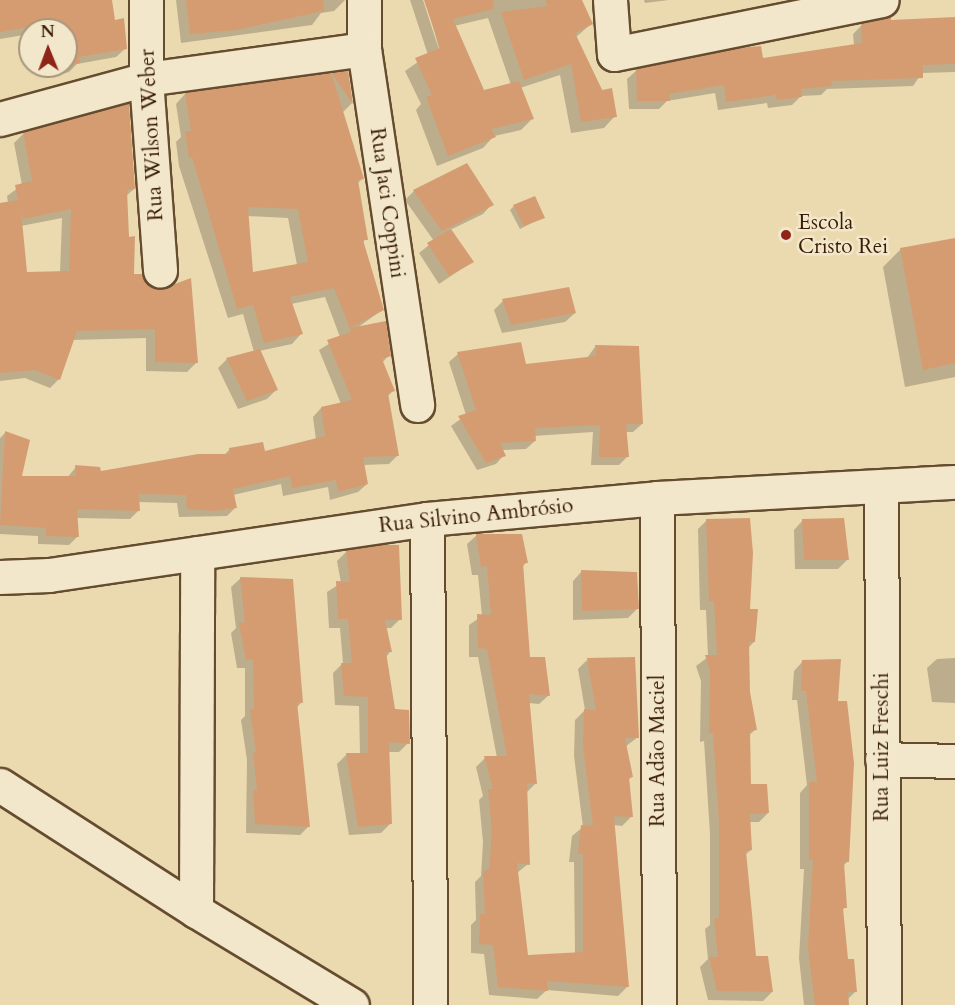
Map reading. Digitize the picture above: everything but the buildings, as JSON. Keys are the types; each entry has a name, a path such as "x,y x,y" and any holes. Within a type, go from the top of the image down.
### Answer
{"street":[{"name":"Rua Wilson Weber","path":"146,0 146,79 160,270"},
{"name":"Rua Jaci Coppini","path":"364,0 364,49 417,405"},
{"path":"610,0 614,54 882,0"},
{"path":"0,118 146,79 364,49"},
{"name":"Rua Silvino Ambrósio","path":"0,577 49,575 427,519 657,498 881,489 955,482"},
{"name":"Rua Luiz Freschi","path":"881,489 884,1005"},
{"name":"Rua Adão Maciel","path":"657,498 659,1005"},
{"path":"427,519 430,1005"},
{"path":"196,911 197,553"},
{"path":"882,759 955,761"},
{"path":"0,785 196,911 352,1005"}],"place":[{"name":"Escola Cristo Rei","path":"786,235"}]}
